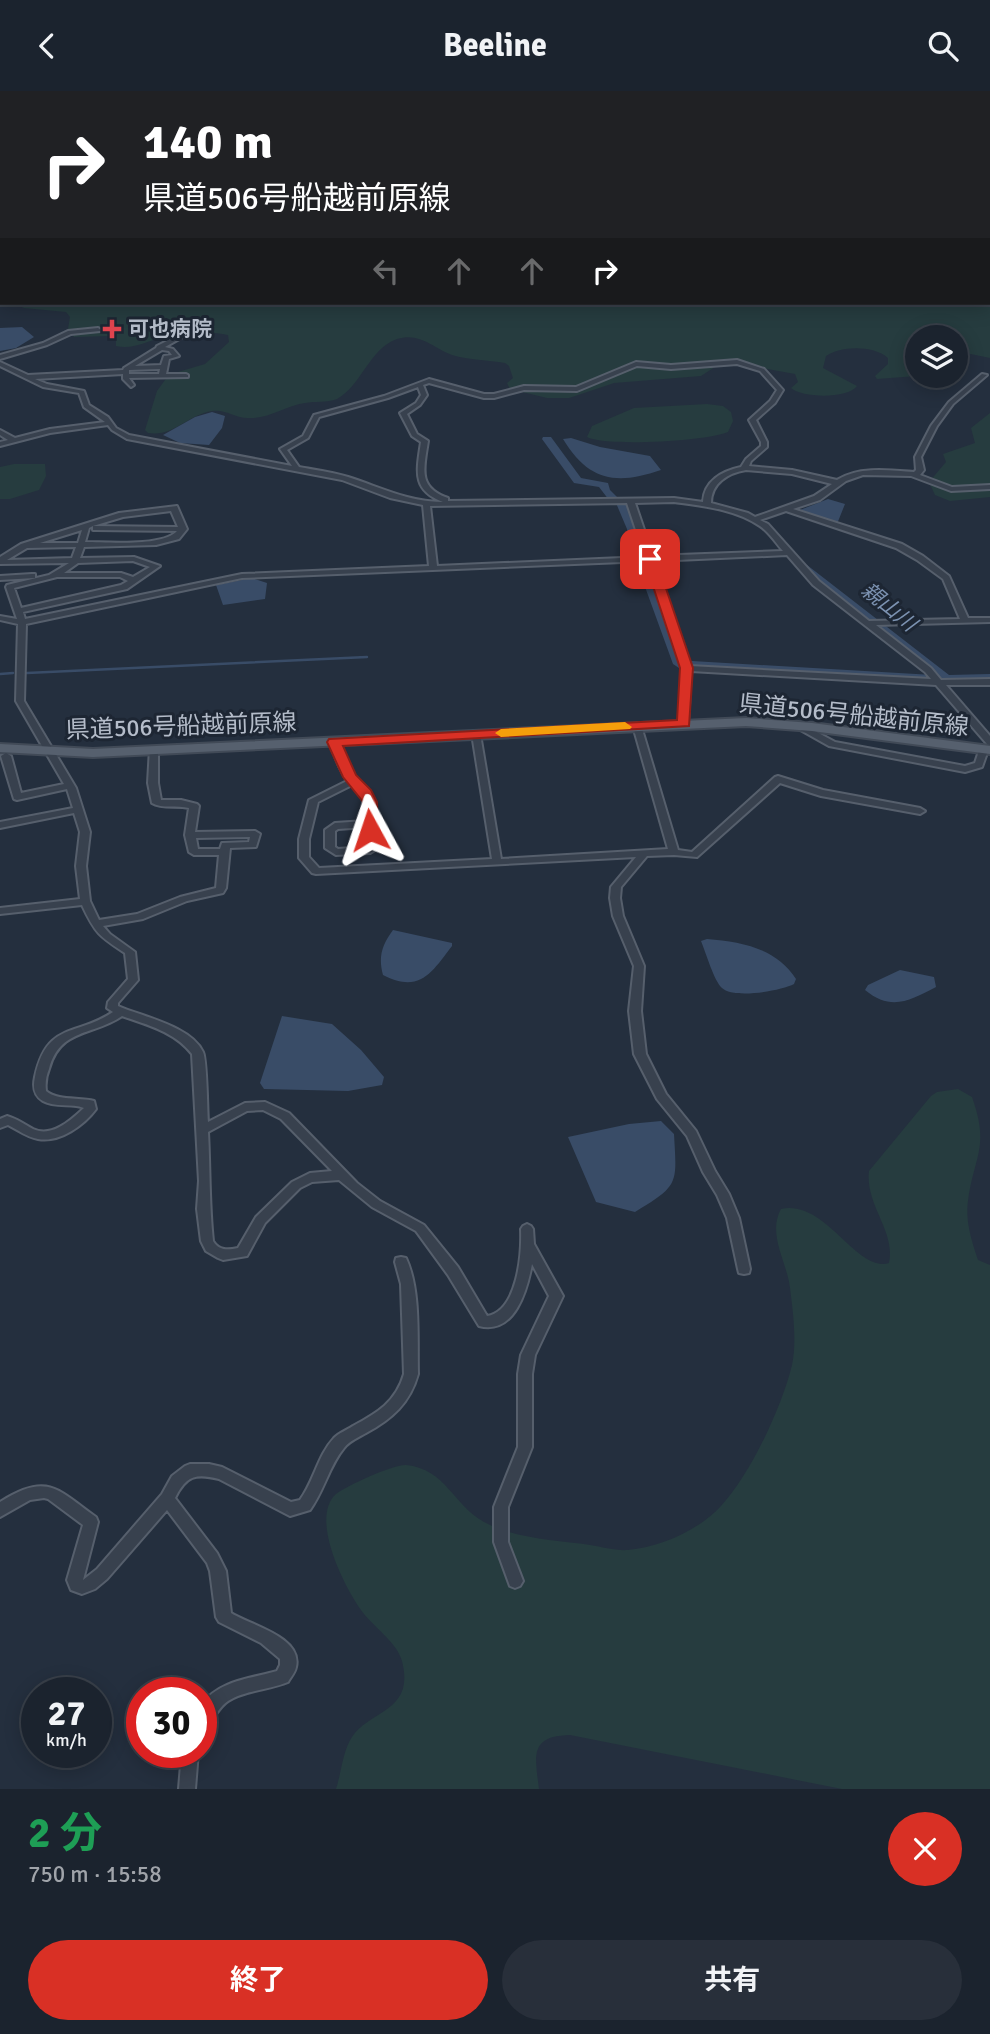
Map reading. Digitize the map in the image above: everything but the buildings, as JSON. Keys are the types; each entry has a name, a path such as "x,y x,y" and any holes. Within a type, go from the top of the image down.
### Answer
{"main road":[{"name":"県道506号船越前原線","path":"3,752 50,750 93,753 746,722 988,747"}],"street":[{"path":"0,357 45,344 70,333 98,330"},
{"path":"162,348 159,347 178,337"},
{"path":"126,372 162,348 172,350 176,356 166,357 157,379"},
{"path":"296,469 283,449 306,437 316,416 429,381 494,396 524,388 577,389 636,365 671,367 725,362 749,365 762,370 780,390 773,403 752,420 764,447 748,460 744,468"},
{"path":"0,364 45,386 82,392 86,406 109,422 120,434 136,440 344,478 393,496 426,504 630,501 707,504 754,520 773,533 816,583 872,623 939,682 988,747 979,765 965,769 832,744 800,726"},
{"path":"27,377 126,372 164,367"},
{"path":"126,372 157,379 182,376 178,382 186,385"},
{"path":"126,372 131,385"},
{"path":"916,475 920,470 918,457 934,426 951,403 984,375"},
{"path":"420,385 424,395 418,404 402,413 414,436 425,441 420,472 423,485 434,497 453,504"},
{"path":"0,444 109,422"},
{"path":"0,432 13,440"},
{"path":"707,504 708,489 712,483 744,468 815,476 836,483"},
{"path":"754,520 817,498 836,483 853,475 876,472 916,475 951,489 990,487"},
{"path":"630,501 687,668 684,724"},
{"path":"426,504 433,568"},
{"path":"0,561 24,546 122,515 174,508 183,529"},
{"path":"786,509 888,542 920,558 946,578 965,621"},
{"path":"86,528 183,529"},
{"path":"86,528 77,559 56,575 10,587 13,606 22,622 20,701 69,786 85,832 82,866 85,901 96,924 106,936 130,952 133,979 113,1002 113,1008 159,1025 194,1047 200,1062 204,1226 211,1248 223,1255 243,1253 260,1220 296,1185 310,1178 341,1175"},
{"path":"24,546 156,543 176,537 183,529"},
{"path":"0,618 22,622 242,576 790,553"},
{"path":"0,561 134,559 156,566 134,582 13,606"},
{"path":"0,578 121,575 134,582 144,595"},
{"path":"872,623 990,620"},
{"path":"687,668 939,682 990,682"},
{"path":"637,726 674,852"},
{"path":"476,734 497,862"},
{"path":"334,742 354,781 370,802 370,824 370,850 336,852 330,848 330,830 335,825 370,824"},
{"path":"153,750 153,783 157,803 194,806 190,835 194,852 224,852"},
{"path":"3,752 17,797 69,786"},
{"path":"354,781 317,797 310,808 303,858 316,871 674,852 694,855 778,779 821,793 920,811"},
{"path":"0,825 77,810"},
{"path":"96,924 139,917 184,899 219,891 225,845 253,845 255,834 190,835"},
{"path":"644,854 616,887 615,898 618,916 639,967 635,1011 640,1054 661,1096 688,1128 723,1194 733,1218 744,1269"},
{"path":"0,911 85,901"},
{"path":"0,1124 7,1120 37,1135 44,1135 79,1120 90,1109 90,1104 50,1099 41,1093 39,1086 43,1062 48,1051 59,1039 77,1029 105,1022 121,1012"},
{"path":"202,1130 245,1107 265,1106 275,1109 285,1116 341,1175 376,1204 420,1228 431,1246 453,1271 484,1322 500,1318 515,1305 529,1247 527,1229"},
{"path":"515,1581 501,1542 501,1507 525,1447 525,1374 528,1355 556,1296 529,1247"},
{"path":"0,1510 22,1496 44,1491 52,1493 91,1522 75,1580 76,1585 82,1587 102,1574 167,1499 183,1473 200,1469 222,1473 290,1509 305,1505 314,1494 335,1447 341,1440 393,1408 403,1400 409,1389 411,1374 408,1284 401,1262"},
{"path":"167,1499 212,1558 218,1571 225,1617 235,1625 272,1640 288,1655 288,1667 282,1677 217,1698"},
{"path":"187,1789 189,1768"}],"green space":[{"path":"17,305 990,305 990,358 968,353 968,325 905,325 905,377 877,379 875,376 888,364 888,358 866,349 840,350 826,356 823,368 857,386 835,395 805,394 791,388 798,382 795,374 724,361 701,376 614,383 569,398 547,398 510,389 507,383 513,378 509,366 505,363 452,355 419,339 405,337 380,350 353,385 337,399 309,402 256,418 212,411 165,432 148,433 145,430 157,391 165,380 178,372 205,364 229,342 228,335 185,334 122,347 116,346 116,339 111,336 74,337 68,329 70,317 66,312"},
{"path":"707,404 723,406 731,412 733,421 728,432 657,442 614,442 587,437 592,426 634,408"},
{"path":"990,413 990,497 950,501 935,495 929,482 946,462 943,454 975,443 971,428"},
{"path":"45,464 46,476 39,490 10,499 0,499 0,467"},
{"path":"958,1089 972,1097 980,1128 979,1151 967,1216 978,1260 990,1265 990,1789 842,1789 570,1735 547,1739 541,1744 536,1758 539,1789 336,1789 344,1755 352,1737 397,1700 404,1678 399,1654 361,1610 332,1553 326,1519 329,1505 336,1494 370,1476 406,1465 431,1473 473,1515 484,1522 522,1535 628,1550 666,1541 702,1523 732,1493 754,1459 773,1420 792,1365 792,1307 776,1228 781,1209 797,1209 812,1215 865,1257 877,1263 889,1263 888,1240 871,1195 869,1171 931,1096 937,1092"}],"water":[{"path":"22,327 34,337 16,348 0,351 0,328"},
{"path":"212,412 225,416 222,428 209,445 180,443 163,435 195,417"},
{"path":"571,438 600,447 650,456 661,470 631,478 605,476 594,472 573,453 563,439"},
{"path":"828,499 845,504 837,524 800,510"},
{"path":"252,578 267,583 265,599 223,605 216,585"},
{"path":"393,930 452,943 452,946 424,977 407,982 396,980 383,975 381,962 384,946"},
{"path":"707,939 733,942 768,954 788,969 796,979 794,984 757,993 736,993 722,988 701,941"},
{"path":"900,970 934,977 936,987 901,1002 884,1001 865,990 868,985"},
{"path":"282,1016 332,1024 361,1050 384,1077 382,1085 348,1091 264,1089 260,1083"},
{"path":"661,1121 674,1134 675,1174 667,1189 635,1212 596,1202 568,1137 629,1124"}],"waterway":[{"path":"547,439 578,481 604,485 605,491 613,498"},
{"path":"621,503 633,529 640,556"},
{"path":"642,562 679,664"},
{"name":"親山川","path":"807,568 830,590 946,679 990,678"},
{"path":"27,673 367,657 360,657"},
{"path":"692,665 793,671"},
{"path":"803,671 929,678"},
{"path":"0,674 13,673"}],"slow traffic":[{"path":"501,733 625,727"}],"place":[{"name":"可也病院","path":"112,329"}],"route":[{"path":"370,830 370,802 366,793 350,777 334,742 684,724 687,668 657,588 650,559"}]}
